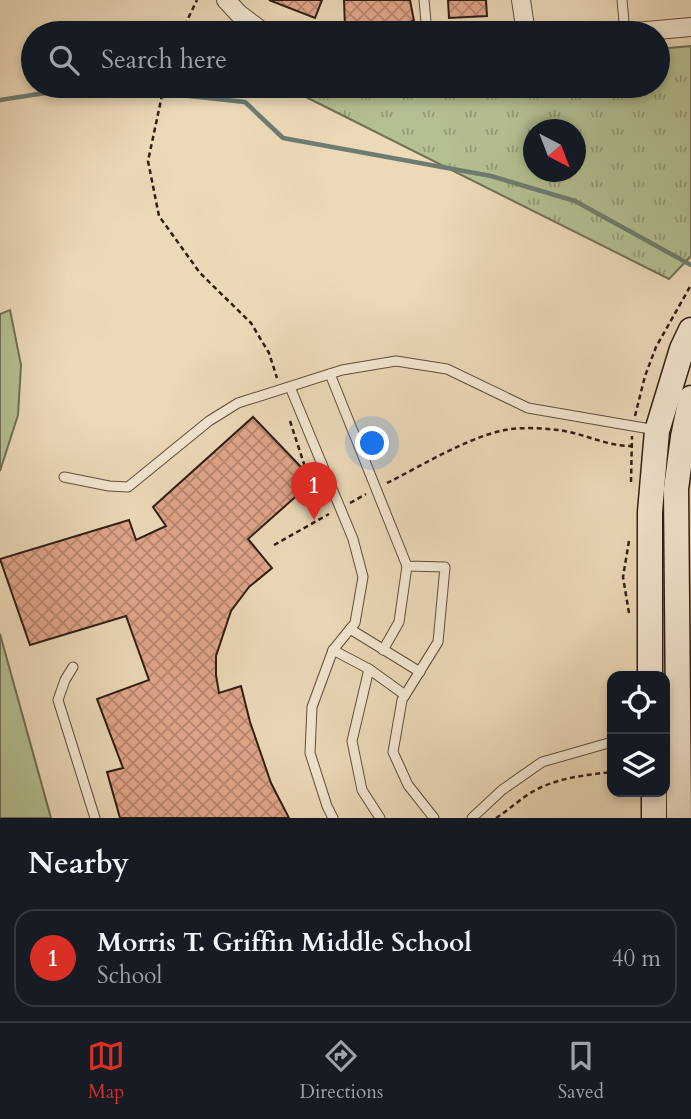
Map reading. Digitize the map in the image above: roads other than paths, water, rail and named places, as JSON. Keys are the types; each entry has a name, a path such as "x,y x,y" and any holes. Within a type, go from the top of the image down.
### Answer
{"main road":[{"path":"650,671 650,512 657,430 682,349 691,330"},
{"path":"679,818 671,733 683,549 676,489 687,438 691,398"},
{"path":"654,797 654,818"}],"street":[{"path":"226,0 248,21"},
{"path":"521,0 524,21"},
{"path":"670,29 691,27"},
{"path":"657,430 687,438"}],"lane":[{"path":"424,0 426,21"},
{"path":"622,0 623,21"},
{"path":"64,477 128,487 209,421 239,403 330,374 396,362 447,369 528,408 657,430"},
{"path":"330,374 407,566 399,622 383,650"},
{"path":"286,388 341,508 363,577 355,623 333,650 312,707 310,753 333,818"},
{"path":"407,566 445,567 438,642 402,700 393,752 408,785 434,818"},
{"path":"350,629 420,672"},
{"path":"333,650 369,669 405,695"},
{"path":"73,667 58,700 95,818"},
{"path":"369,669 352,741 362,790 380,818"},
{"path":"472,818 502,790 542,762 607,743"}],"waterway":[{"path":"0,100 21,97"},
{"path":"208,98 245,102 283,138 491,176 575,201 691,265"}],"place":[{"name":"Morris T. Griffin Middle School","path":"314,520"}]}
